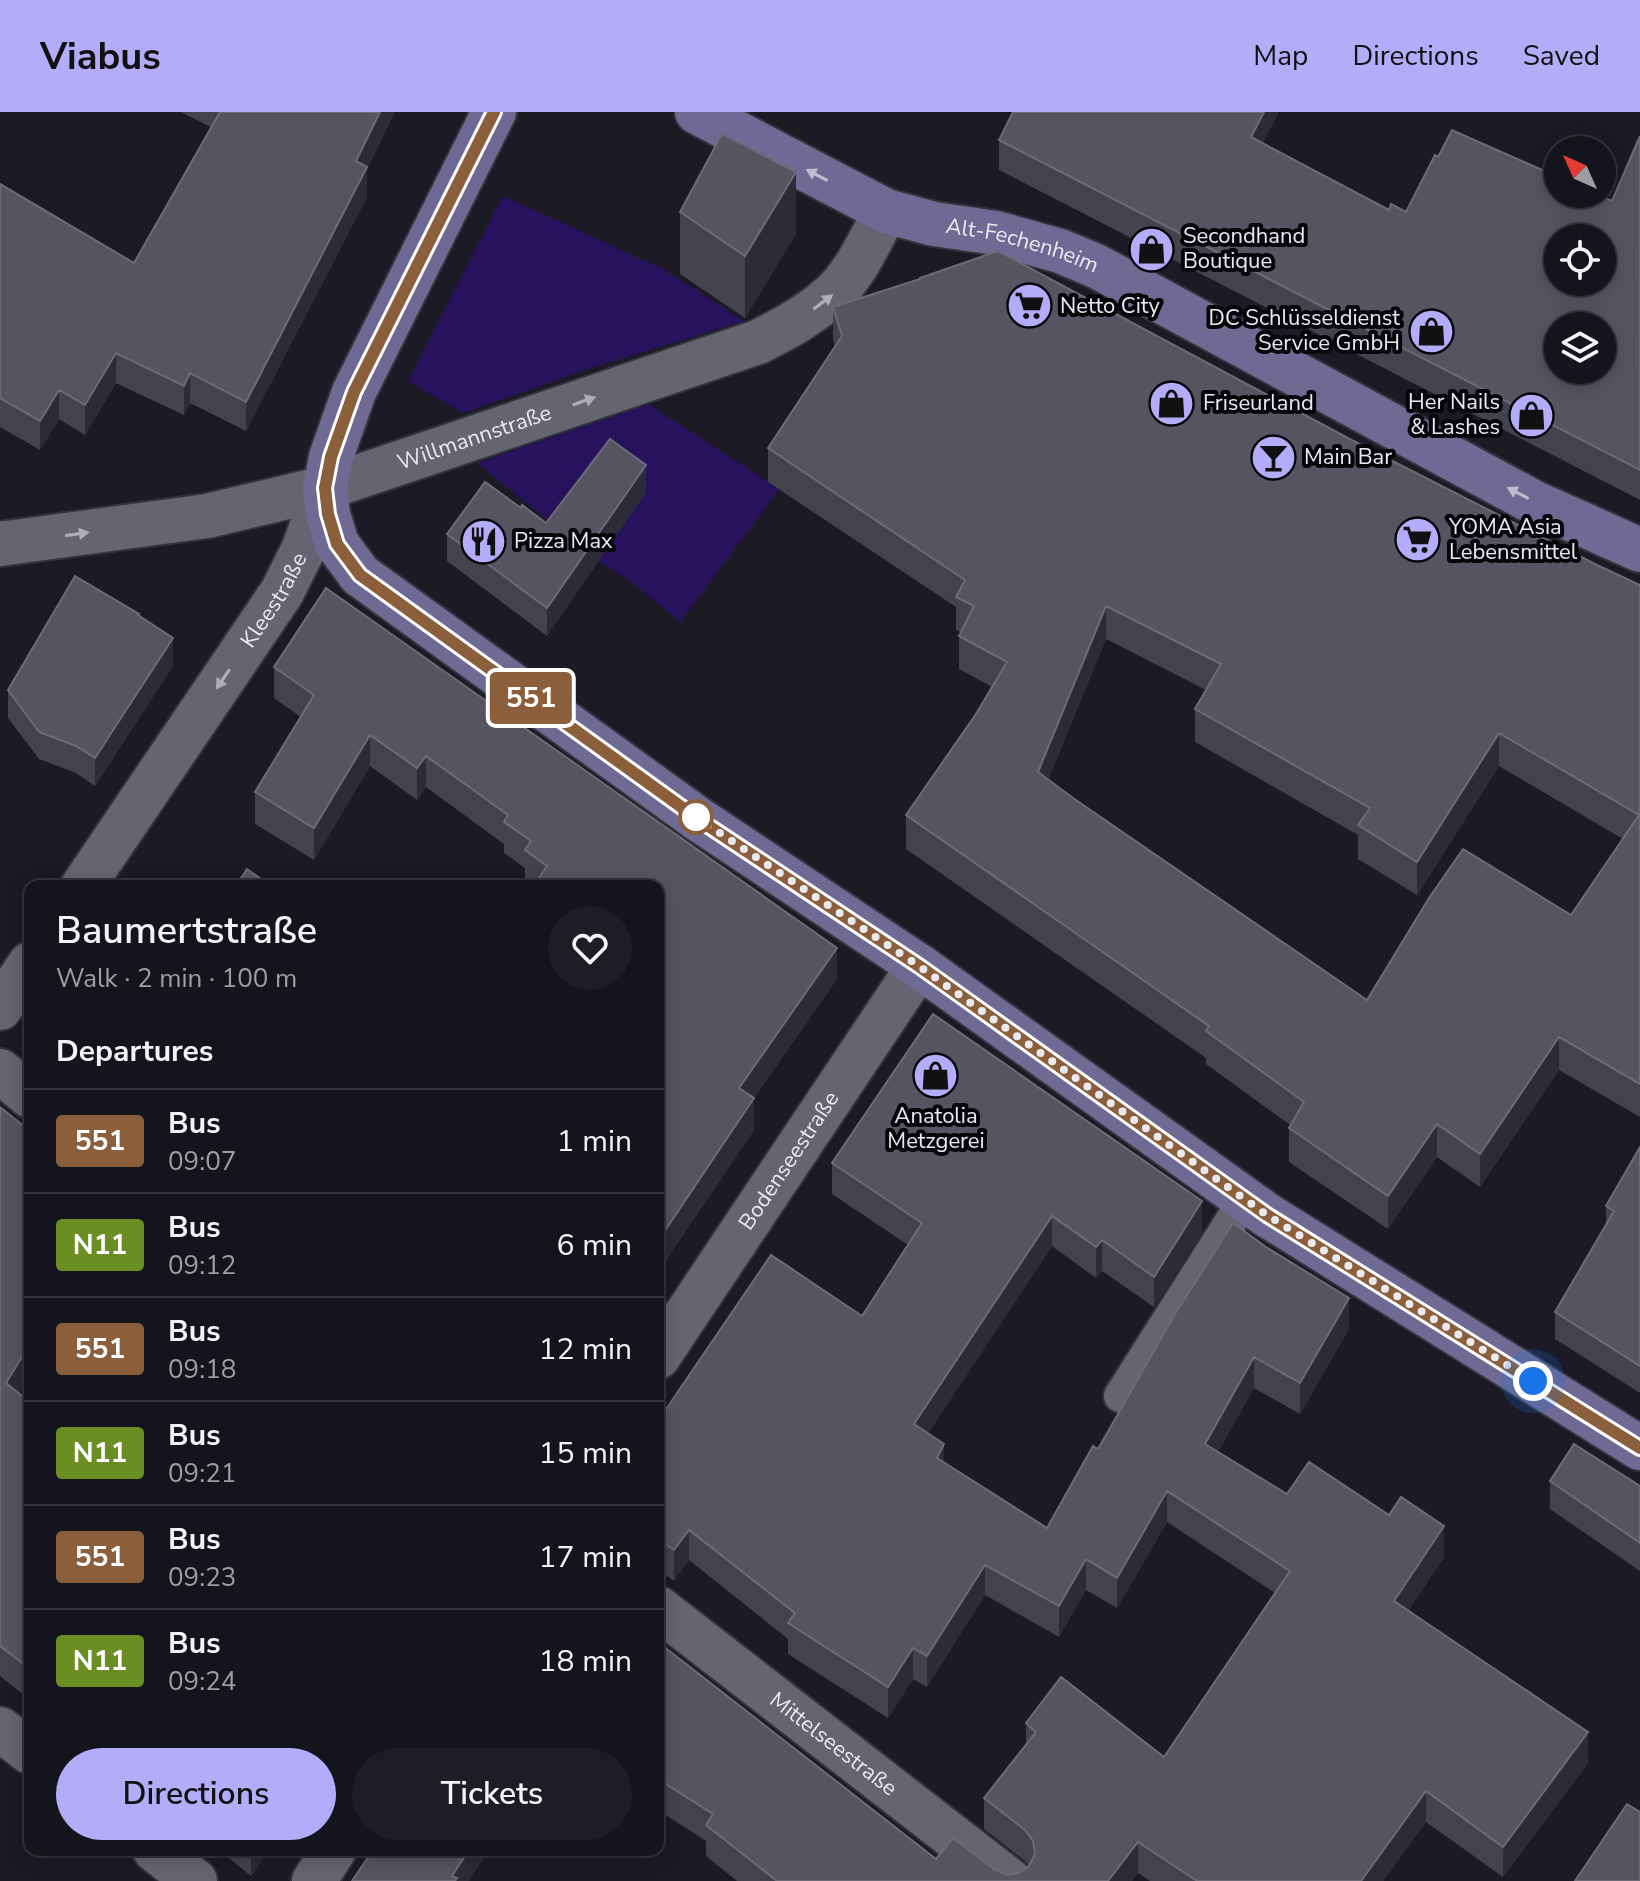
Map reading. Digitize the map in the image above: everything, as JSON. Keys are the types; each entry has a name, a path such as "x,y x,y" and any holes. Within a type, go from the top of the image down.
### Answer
{"street":[{"name":"Kleestraße","path":"87,880 282,592 304,548 354,392 494,112"},
{"name":"Alt-Fechenheim","path":"697,112 886,211 934,224 996,233 1060,251 1096,266 1535,503 1640,550"},
{"name":"Willmannstraße","path":"0,544 207,516 325,488 758,342 796,323 834,294 859,262 886,211"},
{"path":"325,488 328,514 337,544 360,575 698,819 919,966 1267,1215 1640,1448"},
{"name":"Bodenseestraße","path":"664,1348 919,966"},
{"path":"0,1008 24,973"},
{"path":"0,1071 24,1091"},
{"name":"Mittelseestraße","path":"664,1613 1010,1881"},
{"path":"0,1729 24,1747"},
{"path":"163,1856 195,1881"},
{"path":"314,1881 330,1856"}],"lane":[{"path":"1120,1396 1245,1199"}],"shaded area":[{"path":"503,196 663,269 744,321 588,369 463,413 408,381"},
{"path":"648,404 779,489 680,622 629,580 598,561 477,463"}],"building":[{"path":"220,112 380,112 356,161 367,167 246,402 190,373 184,386 116,353 85,405 59,390 40,421 0,398 0,184 134,263"},
{"path":"1013,112 1264,112 1251,137 1389,210 1391,204 1406,212 1435,155 1438,157 1452,130 1544,171 1544,208 1616,208 1616,192 1640,136 1640,470 999,140"},
{"path":"722,134 796,172 745,256 680,212"},
{"path":"998,251 1363,446 1640,585 1640,1084 1559,1037 1480,1154 1437,1124 1388,1196 1289,1128 1304,1102 1206,1031 1209,1026 906,815 976,714 1007,662 959,636 974,606 956,597 965,580 768,448 842,336 833,307","holes":["1106,606 1221,664 1195,709 1370,808 1358,825 1417,862 1499,733 1639,815 1571,915 1463,849 1429,898 1367,1000 1038,772"]},
{"path":"610,439 646,465 547,608 447,534 485,482 546,523"},
{"path":"75,576 173,638 95,758 76,746 39,732 8,690"},
{"path":"326,588 837,948 739,1088 754,1098 664,1232 664,880 538,880 547,866 525,850 531,841 504,822 508,815 426,756 417,768 370,735 314,828 255,792 314,695 274,667"},
{"path":"247,869 263,880 240,880"},
{"path":"933,1014 1202,1201 1154,1277 1102,1240 1096,1247 1052,1216 914,1424 944,1444 937,1458 1047,1528 1093,1446 1098,1449 1175,1314 1233,1223 1349,1298 1300,1383 1254,1357 1205,1444 1287,1494 1309,1462 1389,1515 1401,1497 1444,1526 1394,1601 1588,1732 1503,1847 1426,1791 1361,1881 1197,1881 1138,1842 1108,1881 777,1881 706,1825 713,1814 664,1783 664,1647 936,1859 953,1838 995,1870 1007,1875 1019,1873 1029,1866 1035,1854 1033,1841 1025,1830 984,1798 1036,1732 1026,1723 1061,1677 1164,1757 1290,1571 1167,1491 1117,1578 1086,1559 1059,1606 985,1565 927,1656 913,1648 888,1687 788,1623 795,1613 689,1530 674,1550 664,1543 664,1412 771,1255 862,1316 922,1223 832,1163"},
{"path":"0,1107 24,1126 24,1354 6,1383 24,1397 24,1664 0,1646"},
{"path":"1640,1147 1640,1366 1555,1312 1614,1211 1606,1206"},
{"path":"1574,1444 1640,1486 1640,1543 1550,1481"},
{"path":"1627,1804 1640,1812 1640,1881 1575,1881"},
{"path":"369,1856 465,1856 452,1876 457,1878 455,1881 352,1881"}],"bus line":[{"name":"551","path":"494,112 354,392 331,457 325,488 328,514 337,544 360,575 698,819 919,966 1267,1215 1640,1448"}],"place":[{"name":"Secondhand Boutique","path":"1152,249"},
{"name":"Netto City","path":"1029,306"},
{"name":"DC Schlüsseldienst Service GmbH","path":"1431,331"},
{"name":"Friseurland","path":"1172,403"},
{"name":"Her Nails & Lashes","path":"1531,415"},
{"name":"Main Bar","path":"1273,457"},
{"name":"YOMA Asia Lebensmittel","path":"1418,540"},
{"name":"Pizza Max","path":"483,541"},
{"name":"Anatolia Metzgerei","path":"936,1075"}],"route":[{"path":"696,817 919,966 1267,1215 1533,1381"}]}
